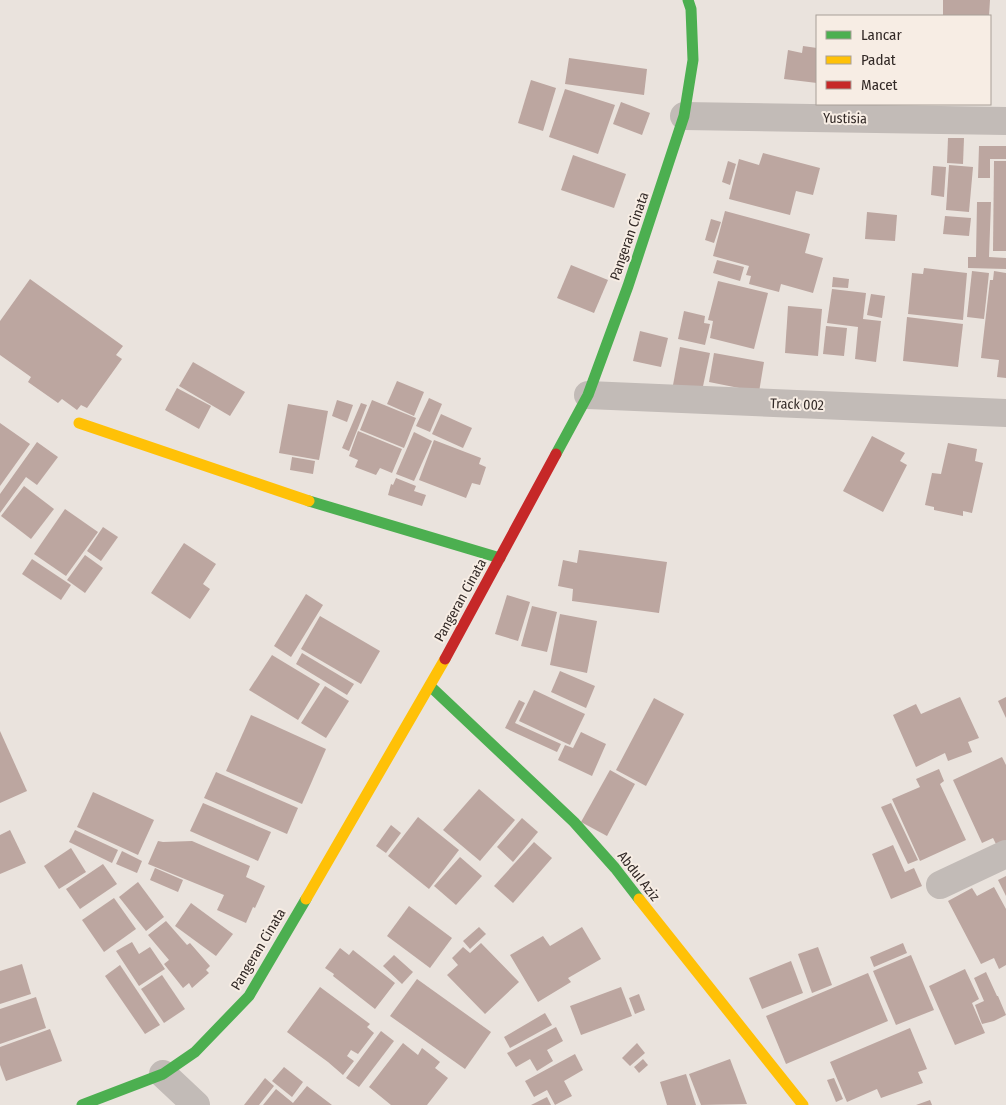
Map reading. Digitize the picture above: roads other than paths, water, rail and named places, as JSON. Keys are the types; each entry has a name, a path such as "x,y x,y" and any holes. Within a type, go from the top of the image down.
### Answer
{"street":[{"name":"Pangeran Cinata","path":"82,1105 163,1074 195,1052 249,996 430,686 588,395 656,207 684,116 693,60 691,9 688,0"},
{"name":"Yustisia","path":"684,116 1006,121"},
{"name":"Track 002","path":"588,395 1006,413"},
{"path":"79,423 290,495 500,558"},
{"name":"Abdul Aziz","path":"430,686 574,822 615,868 803,1105"},
{"path":"940,885 1006,854"},
{"path":"163,1074 196,1105"}]}
